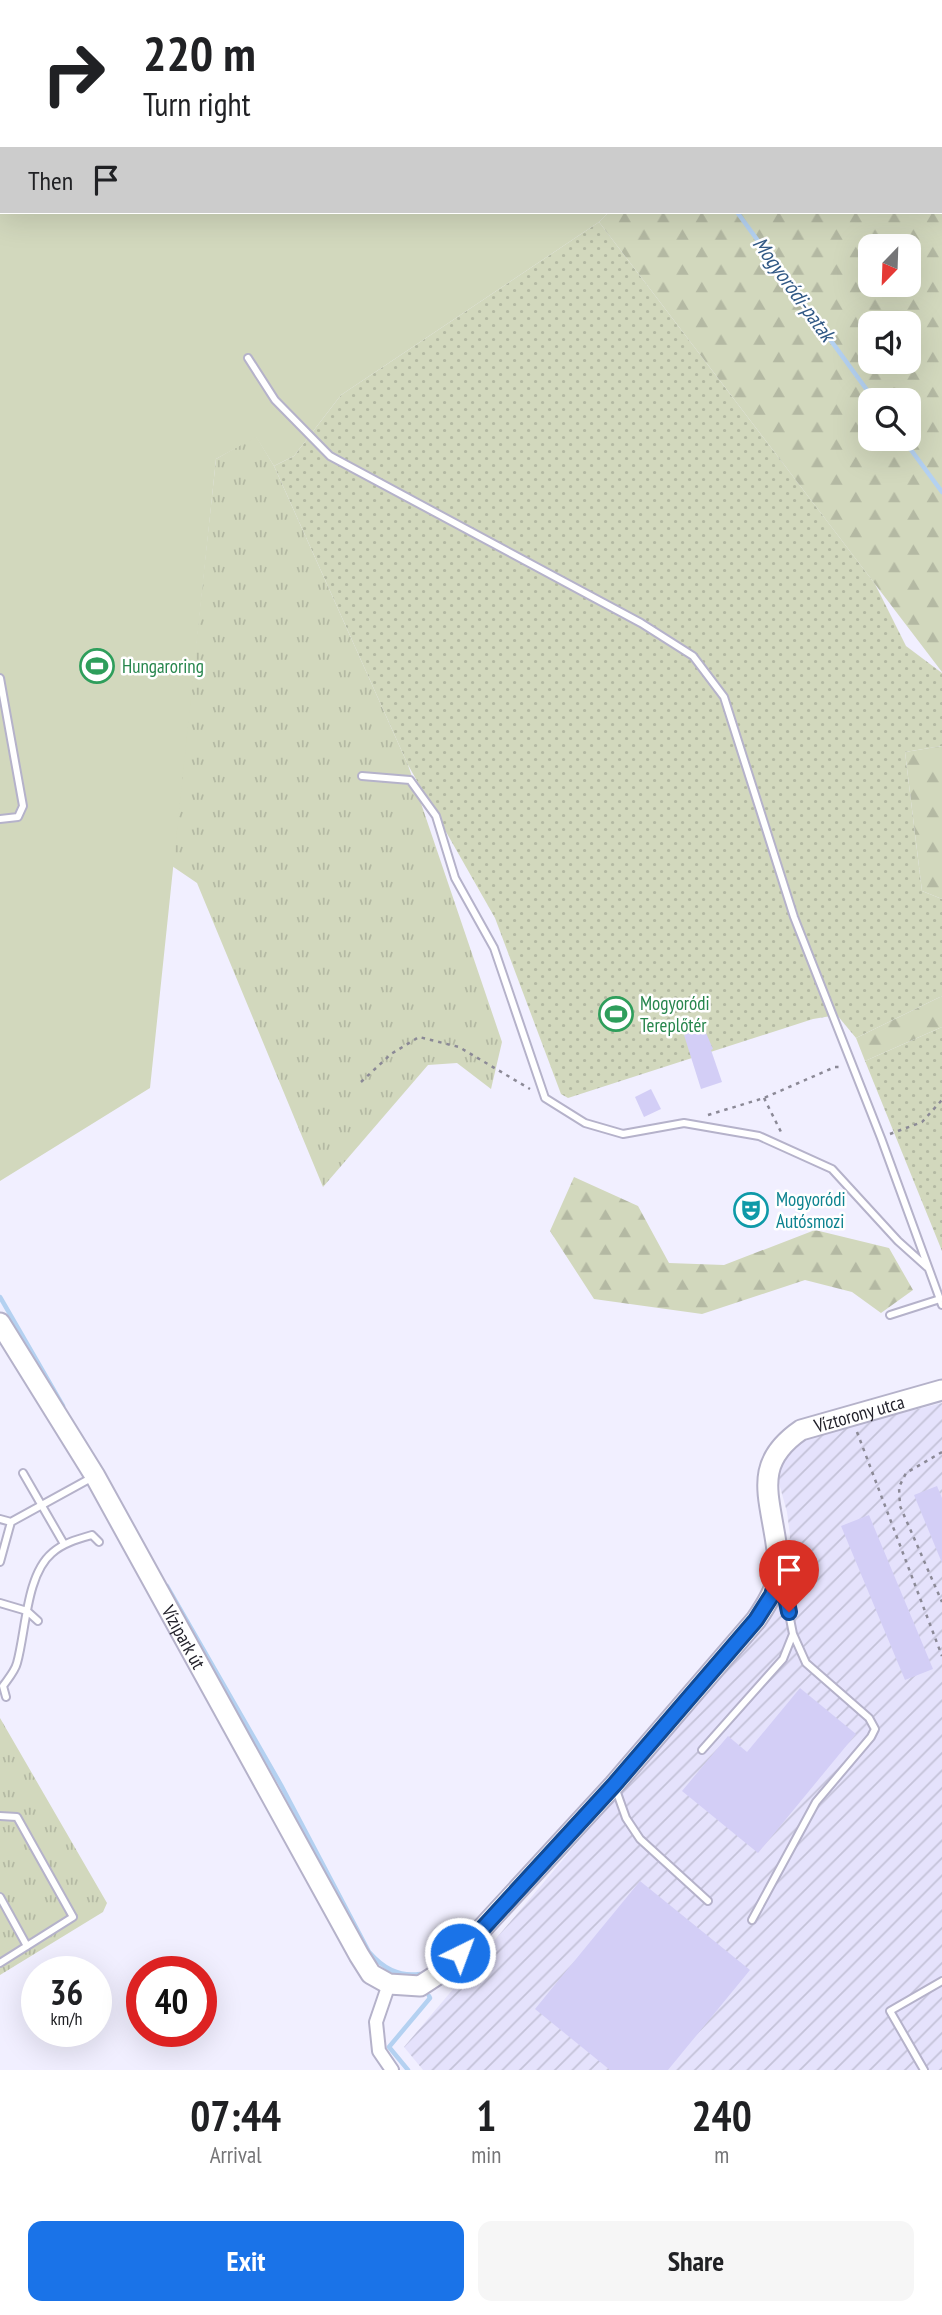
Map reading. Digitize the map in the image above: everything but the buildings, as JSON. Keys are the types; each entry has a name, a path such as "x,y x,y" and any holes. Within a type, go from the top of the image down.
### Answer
{"street":[{"name":"Vízipark út","path":"0,1323 95,1476 359,1955 371,1974 389,1984"},
{"name":"Víztorony utca","path":"389,1984 420,1986 443,1971 614,1785 756,1620 772,1595 780,1568 767,1476 776,1451 801,1430 942,1390"},
{"path":"389,1984 376,2022 379,2051 392,2070"}],"lane":[{"path":"248,358 275,400 330,456 641,623 693,656 724,697 794,917 881,1138 941,1302 890,1315"},
{"path":"0,678 23,806 18,817 0,819"},
{"path":"362,776 410,780 436,816 455,878 494,948 545,1098 584,1124 622,1134 684,1123 759,1136 832,1169 898,1241 929,1269"},
{"path":"23,1473 64,1544"},
{"path":"0,1519 10,1522 95,1476"},
{"path":"0,1562 10,1522"},
{"path":"6,1697 3,1686 17,1665 27,1611 44,1563 51,1553 64,1544 92,1535 99,1542"},
{"path":"752,1920 816,1802 875,1729 869,1717 806,1663 793,1634 780,1568"},
{"path":"0,1602 27,1611 38,1622"},
{"path":"702,1750 783,1658 793,1634"},
{"path":"614,1785 626,1818 639,1839 708,1900"},
{"path":"0,1816 17,1817 73,1917 0,1963"},
{"path":"0,1897 27,1946"},
{"path":"924,2070 890,2011 942,1981"}],"path":[{"path":"361,1082 391,1054 419,1037 459,1046 545,1098"},
{"path":"684,1123 764,1098 835,1067 853,1067"},
{"path":"764,1098 790,1150"},
{"path":"881,1138 922,1122 942,1100"},
{"path":"851,1416 942,1656"},
{"path":"942,1452 906,1473 899,1487 900,1506 942,1602"}],"shaded area":[{"path":"942,1403 942,2070 423,2070 404,2047 756,1632 788,1562 790,1535 777,1476 784,1453 796,1439"}],"green space":[{"name":"Hungaroring","path":"0,214 607,214 599,222 341,395 294,456 274,466 256,437 216,459 150,1088 0,1181"},
{"path":"607,214 942,214 942,672 599,222"},
{"path":"599,222 875,584 906,646 942,673 942,746 905,752 922,891 942,899 942,996 856,1038 837,1015 813,1019 568,1098 561,1094 495,918 408,765 274,466 294,456 341,395"},
{"path":"256,436 274,466 408,765 502,1042 491,1089 457,1063 428,1065 323,1187 197,883 172,866 216,459"},
{"path":"942,746 942,899 922,891 905,752"},
{"path":"942,996 942,1027 865,1061 856,1038"},
{"path":"942,1027 942,1251 865,1061"},
{"path":"574,1177 638,1206 669,1263 724,1265 815,1230 889,1248 913,1290 881,1313 852,1292 805,1280 702,1314 594,1299 550,1231"},
{"path":"0,1718 107,1903 103,1912 31,1956 21,1956 21,1962 0,1975"}],"waterway":[{"name":"Mogyoródi-patak","path":"738,214 866,388"},
{"name":"Mogyoródi-patak","path":"912,451 942,492"},
{"path":"0,1297 63,1406"},
{"path":"167,1586 281,1785 369,1952 392,1970 405,1974 420,1974"},
{"path":"408,2070 389,2047 429,1996"}],"place":[{"name":"Hungaroring","path":"97,666"},
{"name":"Mogyoródi Tereplőtér","path":"616,1014"},
{"name":"Mogyoródi Autósmozi","path":"751,1210"}],"route":[{"path":"460,1953 614,1785 756,1620 772,1595 780,1568 789,1612"}]}
